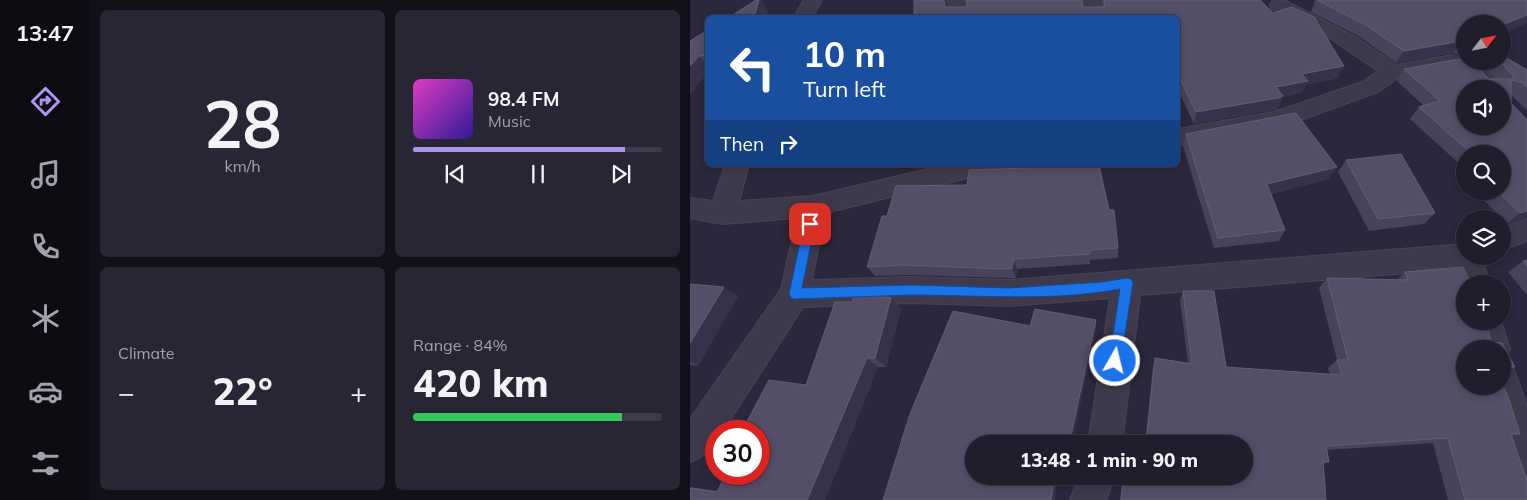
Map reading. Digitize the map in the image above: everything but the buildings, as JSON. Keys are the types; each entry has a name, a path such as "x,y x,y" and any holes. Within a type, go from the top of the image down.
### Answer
{"street":[{"path":"804,15 813,0"},
{"path":"957,0 960,15"},
{"path":"1090,0 1094,15"},
{"path":"1279,5 1343,37 1371,54 1392,72"},
{"path":"1180,136 1276,120 1370,87 1392,72 1452,62 1476,73 1483,80"},
{"path":"722,213 736,167"},
{"path":"690,208 722,213 813,206 975,167"},
{"path":"690,445 708,424 795,294 813,206"},
{"path":"1511,236 1527,230"},
{"path":"795,294 910,290 1009,293 1102,287 1127,283 1456,257"},
{"path":"1106,435 1127,283"},
{"path":"1507,395 1527,461"},
{"path":"1088,500 1094,485"}],"route":[{"path":"810,224 795,294 910,290 1009,293 1102,287 1111,284 1127,283 1115,361"}]}
